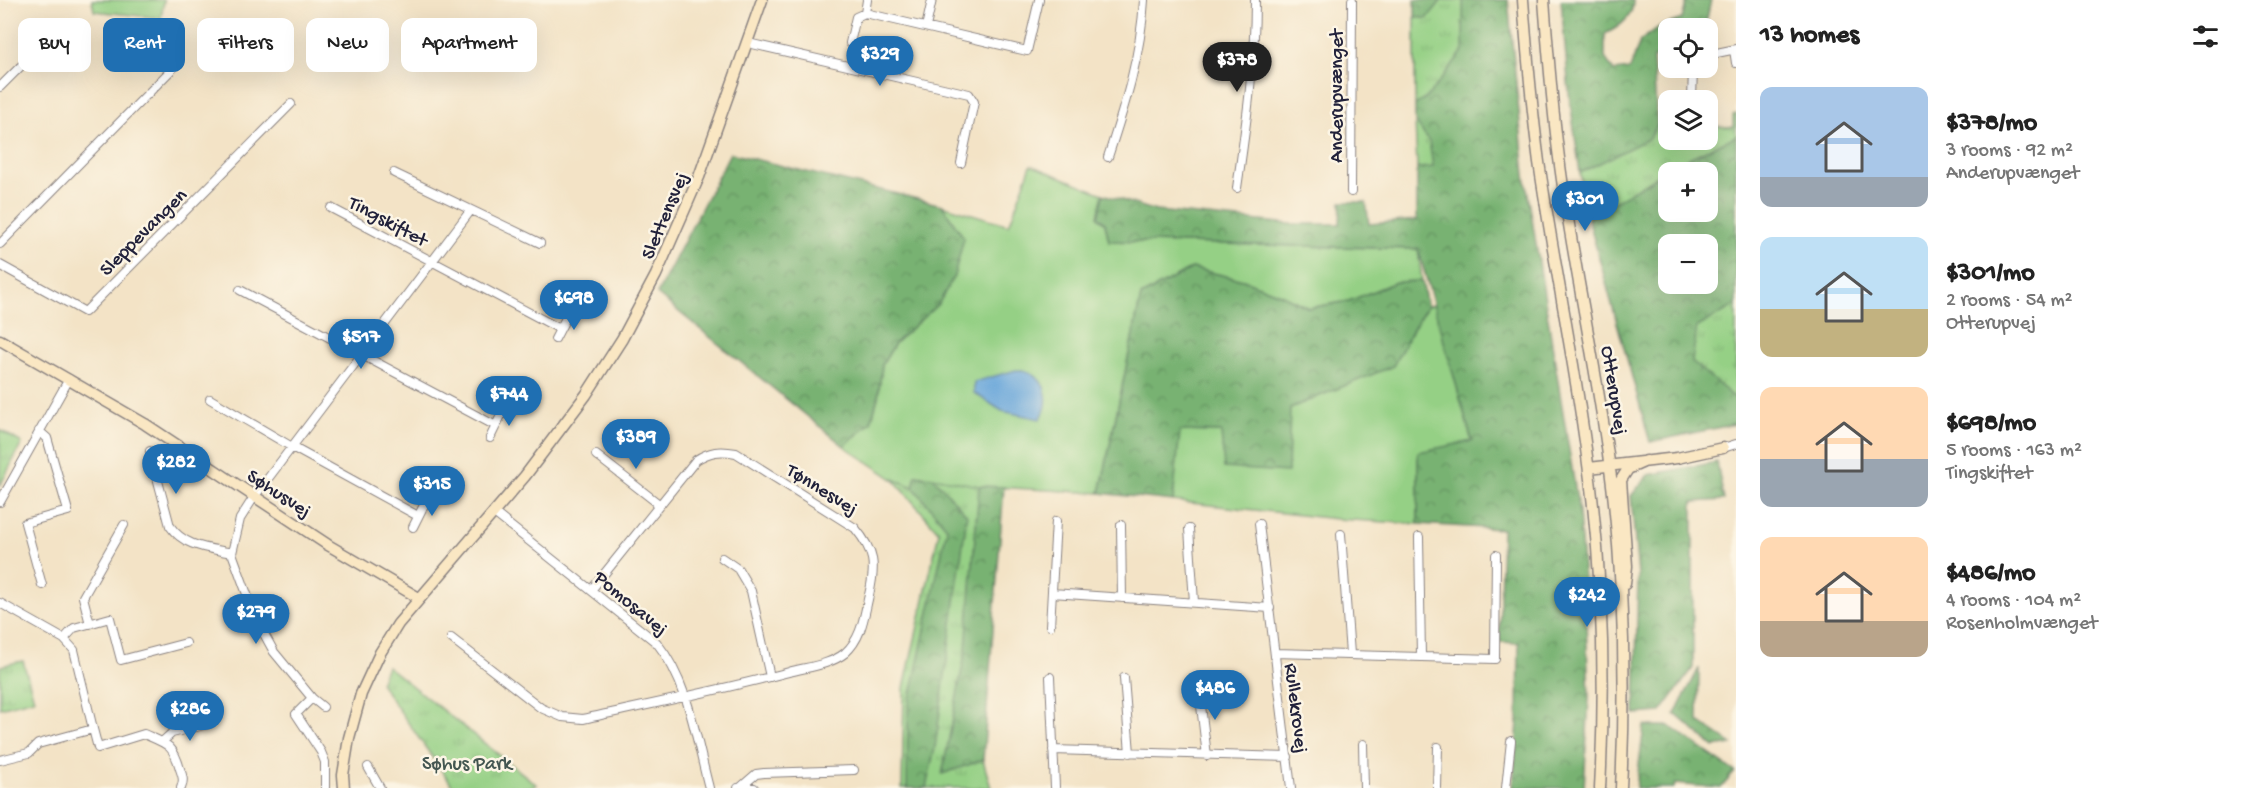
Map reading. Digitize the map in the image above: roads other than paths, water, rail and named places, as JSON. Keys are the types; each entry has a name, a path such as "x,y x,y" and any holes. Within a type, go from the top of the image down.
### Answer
{"street":[{"name":"Slettensvej","path":"344,788 349,738 361,694 386,643 419,598 525,476 586,395 632,321 681,220 762,0"},
{"path":"865,13 867,0"},
{"path":"926,27 932,0"},
{"path":"850,43 856,17 865,13 1027,51 1039,0"},
{"path":"1108,158 1130,89 1142,32 1144,0"},
{"path":"1237,188 1247,123 1255,33 1255,0"},
{"name":"Anderupvænget","path":"1351,192 1352,0"},
{"name":"Otterupvej","path":"1523,0 1529,81 1539,162 1589,468 1598,560 1602,660 1600,788"},
{"name":"Otterupvej","path":"1544,0 1559,159 1610,466 1619,557 1623,742 1621,788"},
{"path":"748,43 969,94 974,102 961,163"},
{"path":"1718,53 1735,50 1736,63"},
{"path":"0,87 18,69"},
{"path":"0,244 169,72"},
{"name":"Sleppevangen","path":"0,265 85,312 291,104"},
{"path":"394,173 540,243"},
{"name":"Tingskiftet","path":"331,208 560,329"},
{"name":"Tingskiftet","path":"232,554 240,519 254,497 471,210"},
{"path":"240,290 496,426"},
{"path":"555,339 570,310"},
{"name":"Søhusvej","path":"0,340 145,424 328,545 419,598"},
{"path":"0,502 69,379"},
{"path":"210,399 418,516"},
{"path":"490,438 506,405"},
{"path":"39,431 47,438 68,511 25,523 42,585"},
{"path":"1589,468 1677,458 1736,444"},
{"name":"Tønnesvej","path":"451,638 541,708 562,717 583,719 770,677 833,660 853,645 861,632 874,574 873,557 868,543 855,528 736,453 723,450 709,452 696,460 592,589"},
{"path":"150,451 170,526 185,542 232,554 256,619 269,644 312,698 323,707"},
{"path":"596,455 660,505"},
{"path":"1621,626 1627,566 1621,480 1628,469 1646,461"},
{"path":"412,527 429,495"},
{"name":"Pomosavej","path":"493,512 657,643 673,664 685,697 708,788"},
{"path":"1050,626 1056,521"},
{"name":"Rullekrovej","path":"1259,524 1292,788"},
{"path":"90,624 83,597 124,525"},
{"path":"1121,525 1122,598"},
{"path":"1189,529 1194,602"},
{"path":"1341,534 1350,654"},
{"path":"1419,537 1421,656"},
{"path":"1275,653 1495,659 1496,555"},
{"path":"722,558 738,569 751,591 770,677"},
{"path":"1052,593 1270,608"},
{"path":"0,603 64,639 74,650 98,748 144,734 162,741 175,751 184,781 181,788"},
{"path":"64,639 75,628 110,618 121,660 186,644"},
{"path":"1050,677 1055,787"},
{"path":"1124,678 1130,753"},
{"path":"1199,689 1207,756"},
{"path":"312,698 296,714 325,762 325,788"},
{"path":"162,741 172,733 208,724"},
{"path":"0,760 29,753 38,744 93,729"},
{"path":"1506,788 1511,741"},
{"path":"1364,744 1364,788"},
{"path":"1437,788 1438,747"},
{"path":"1053,750 1287,757"},
{"path":"368,767 380,788"},
{"path":"739,787 756,774 764,772 854,770"},
{"path":"739,787 754,788"}],"water":[{"path":"1016,370 1031,373 1037,377 1044,388 1046,407 1040,419 1002,411 974,393 974,382"}],"park label":[{"name":"Søhus Park","path":"467,762"}]}
